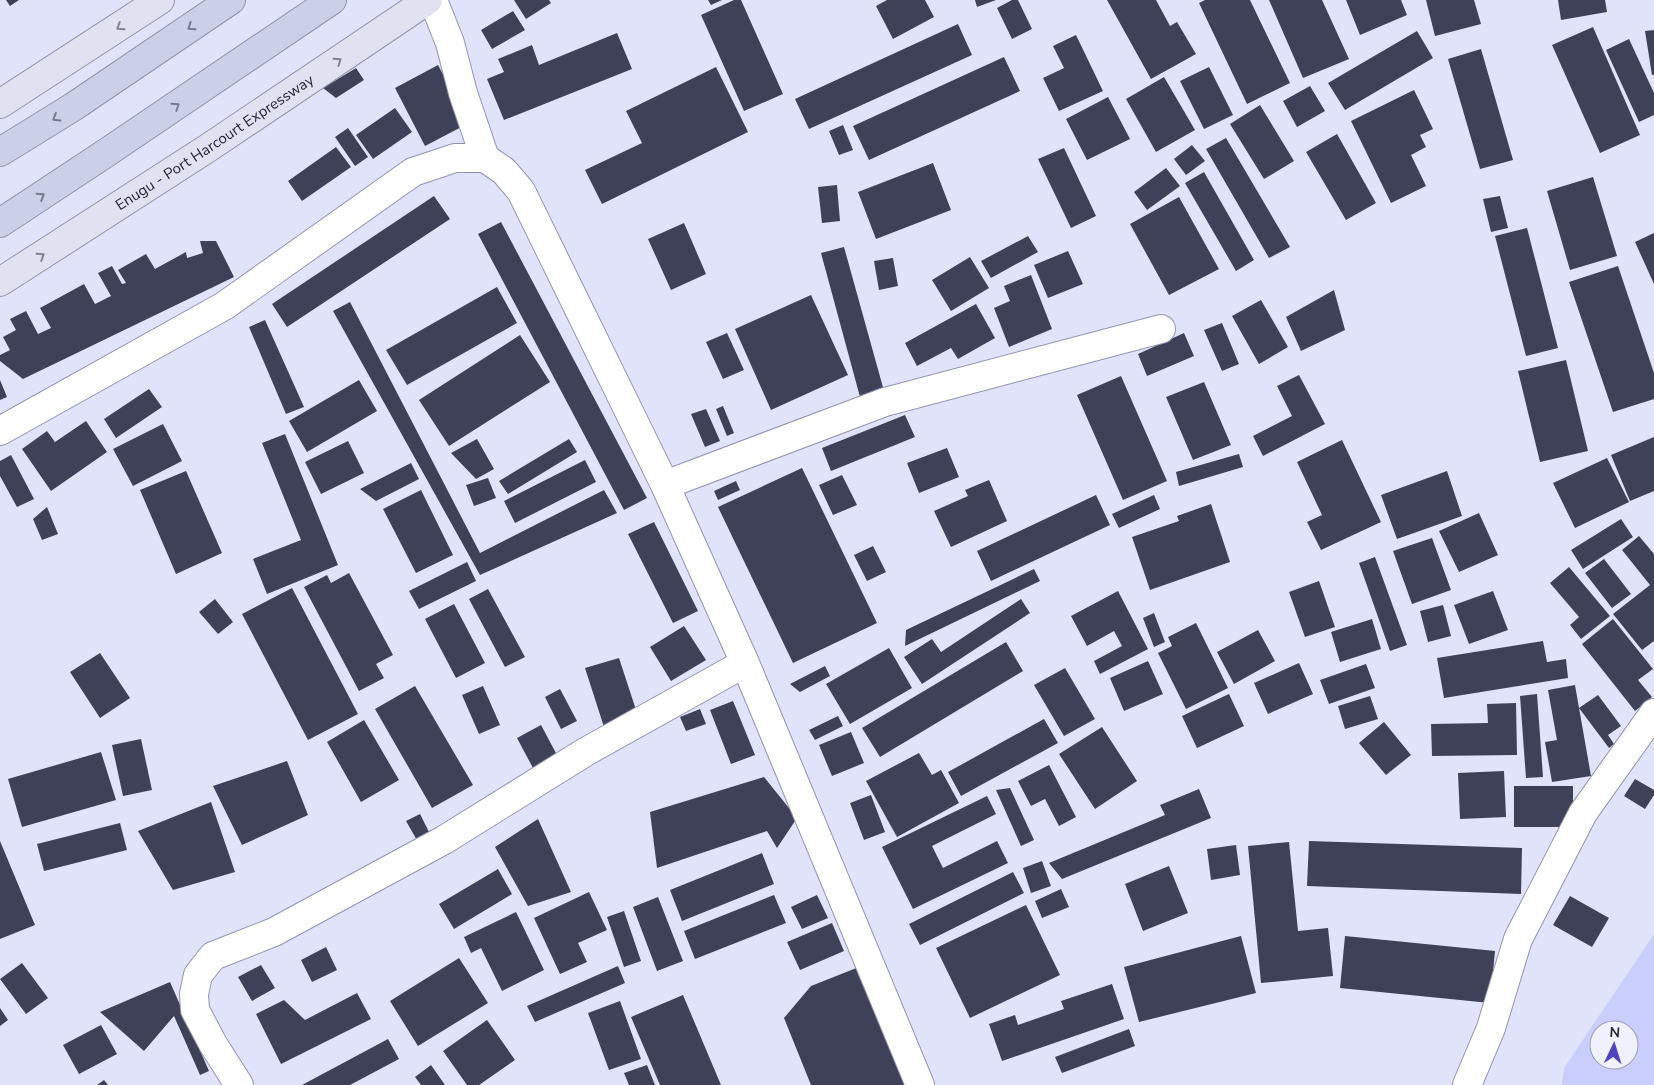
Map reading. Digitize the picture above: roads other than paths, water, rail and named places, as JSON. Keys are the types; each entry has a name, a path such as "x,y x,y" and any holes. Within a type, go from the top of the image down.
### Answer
{"highway":[{"path":"0,152 73,107 231,0"},
{"path":"0,223 332,0"}],"main road":[{"path":"0,104 160,0"},
{"name":"Enugu - Port Harcourt Expressway","path":"0,282 208,148 428,0"}],"street":[{"path":"432,0 450,43 462,93 485,158"},
{"path":"0,431 224,306 413,172 455,158 485,158 504,171 521,191 665,484 745,663 920,1085"},
{"path":"665,484 885,402 1161,329"},
{"path":"239,1085 213,1044 195,1010 194,994 198,975 213,956 274,932 444,840 587,751 745,663"},
{"path":"1467,1085 1491,1028 1518,939 1582,813 1654,713"}]}
